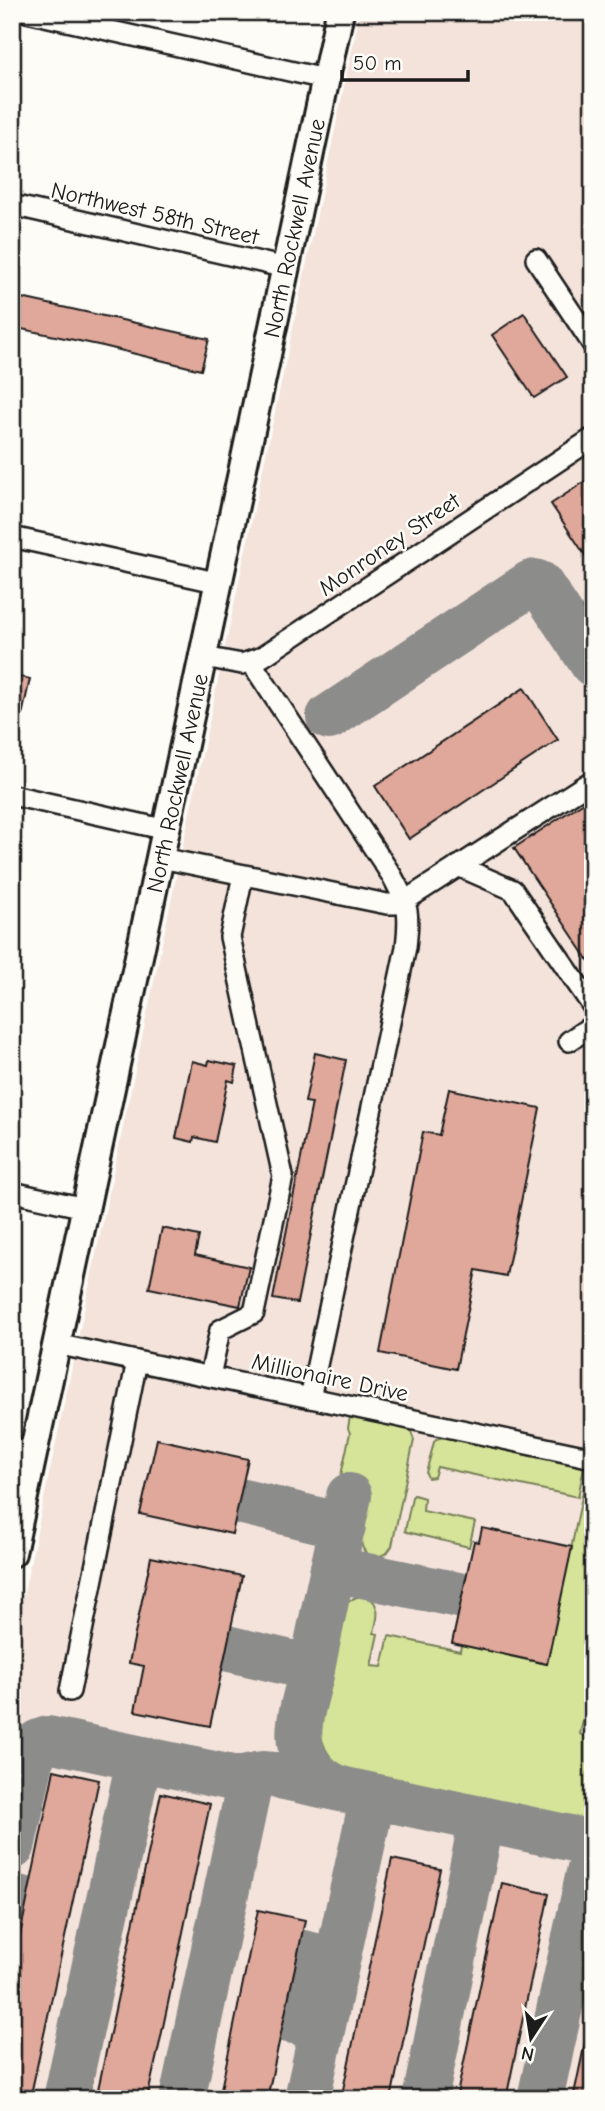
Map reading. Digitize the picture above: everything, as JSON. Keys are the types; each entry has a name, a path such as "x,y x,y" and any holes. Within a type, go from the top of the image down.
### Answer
{"main road":[{"name":"North Rockwell Avenue","path":"12,1553 23,1450 56,1344 340,12"}],"street":[{"path":"27,12 325,79"},
{"name":"Northwest 58th Street","path":"12,205 286,268"},
{"path":"536,260 593,345"},
{"name":"Monroney Street","path":"251,662 274,650 593,438"},
{"path":"12,537 220,583"},
{"path":"204,657 230,663 251,662 406,900 406,947 310,1398"},
{"path":"161,858 396,904 593,780"},
{"path":"12,795 167,830"},
{"path":"458,866 513,890 593,1007"},
{"path":"210,1376 220,1330 254,1313 283,1176 230,937 243,874"},
{"path":"569,1041 593,1025"},
{"path":"12,1192 85,1208"},
{"name":"Millionaire Drive","path":"56,1344 593,1458"},
{"path":"70,1691 137,1361"}],"shaded area":[{"path":"360,12 593,12 593,2099 12,2099 12,1649"}],"green space":[{"path":"350,1417 406,1429 411,1432 414,1440 392,1546 387,1553 378,1557 369,1555 361,1543 368,1500 337,1494 350,1433"},
{"path":"444,1437 584,1467 578,1497 437,1467 434,1477 428,1478 426,1473 434,1442"},
{"path":"588,1468 593,1469 593,1677 580,1734 593,1738 593,1823 352,1772 338,1764 325,1748 320,1726 345,1605 354,1598 363,1596 375,1603 377,1618 374,1633 378,1634 371,1666 382,1667 389,1636 460,1651 461,1645 547,1664"},
{"path":"414,1495 424,1498 423,1511 475,1522 469,1547 405,1531"}],"building":[{"path":"12,296 209,339 201,370 12,327"},
{"path":"524,313 567,377 534,398 492,335"},
{"path":"593,476 593,567 551,504"},
{"path":"12,675 30,679 18,734 12,733"},
{"path":"524,688 558,740 409,839 375,786"},
{"path":"593,796 593,967 514,848"},
{"path":"315,1053 346,1060 297,1303 273,1299 312,1103 305,1102"},
{"path":"209,1060 237,1066 234,1082 228,1080 215,1142 194,1137 193,1142 176,1138 192,1061 208,1065"},
{"path":"449,1089 540,1108 506,1276 476,1270 456,1369 380,1353 423,1132 439,1135"},
{"path":"162,1228 199,1236 195,1255 249,1267 240,1306 149,1288"},
{"path":"157,1439 248,1459 232,1534 140,1514"},
{"path":"482,1528 572,1547 547,1664 452,1643 474,1541 479,1542"},
{"path":"151,1557 242,1576 210,1726 135,1711 144,1666 129,1663"},
{"path":"54,1770 99,1780 30,2099 12,2099 12,1974"},
{"path":"161,1793 210,1804 159,2046 147,2099 96,2099"},
{"path":"392,1859 440,1869 391,2099 341,2099"},
{"path":"502,1883 549,1894 506,2099 456,2099"},
{"path":"258,1910 305,1920 267,2099 219,2099"},
{"path":"587,2033 593,2034 593,2099 573,2099"}],"taxiway":[{"path":"329,717 535,582 540,584 593,664"},
{"path":"341,1789 322,1779 307,1763 301,1749 299,1731 349,1496"},
{"path":"239,1501 343,1526"},
{"path":"333,1569 463,1596"},
{"path":"226,1648 312,1668"},
{"path":"12,1847 33,1751 39,1742 48,1739 237,1779 262,1774 275,1775 593,1843"},
{"path":"66,2099 136,1774 140,1765 148,1760"},
{"path":"182,2099 249,1786 257,1775"},
{"path":"307,2099 369,1814 380,1802 397,1801"},
{"path":"425,2099 482,1819"},
{"path":"540,2099 593,1854"},
{"path":"12,1897 28,1900"},
{"path":"298,1952 336,1961"},
{"path":"291,1986 329,1994"},
{"path":"284,2019 322,2027"}]}
